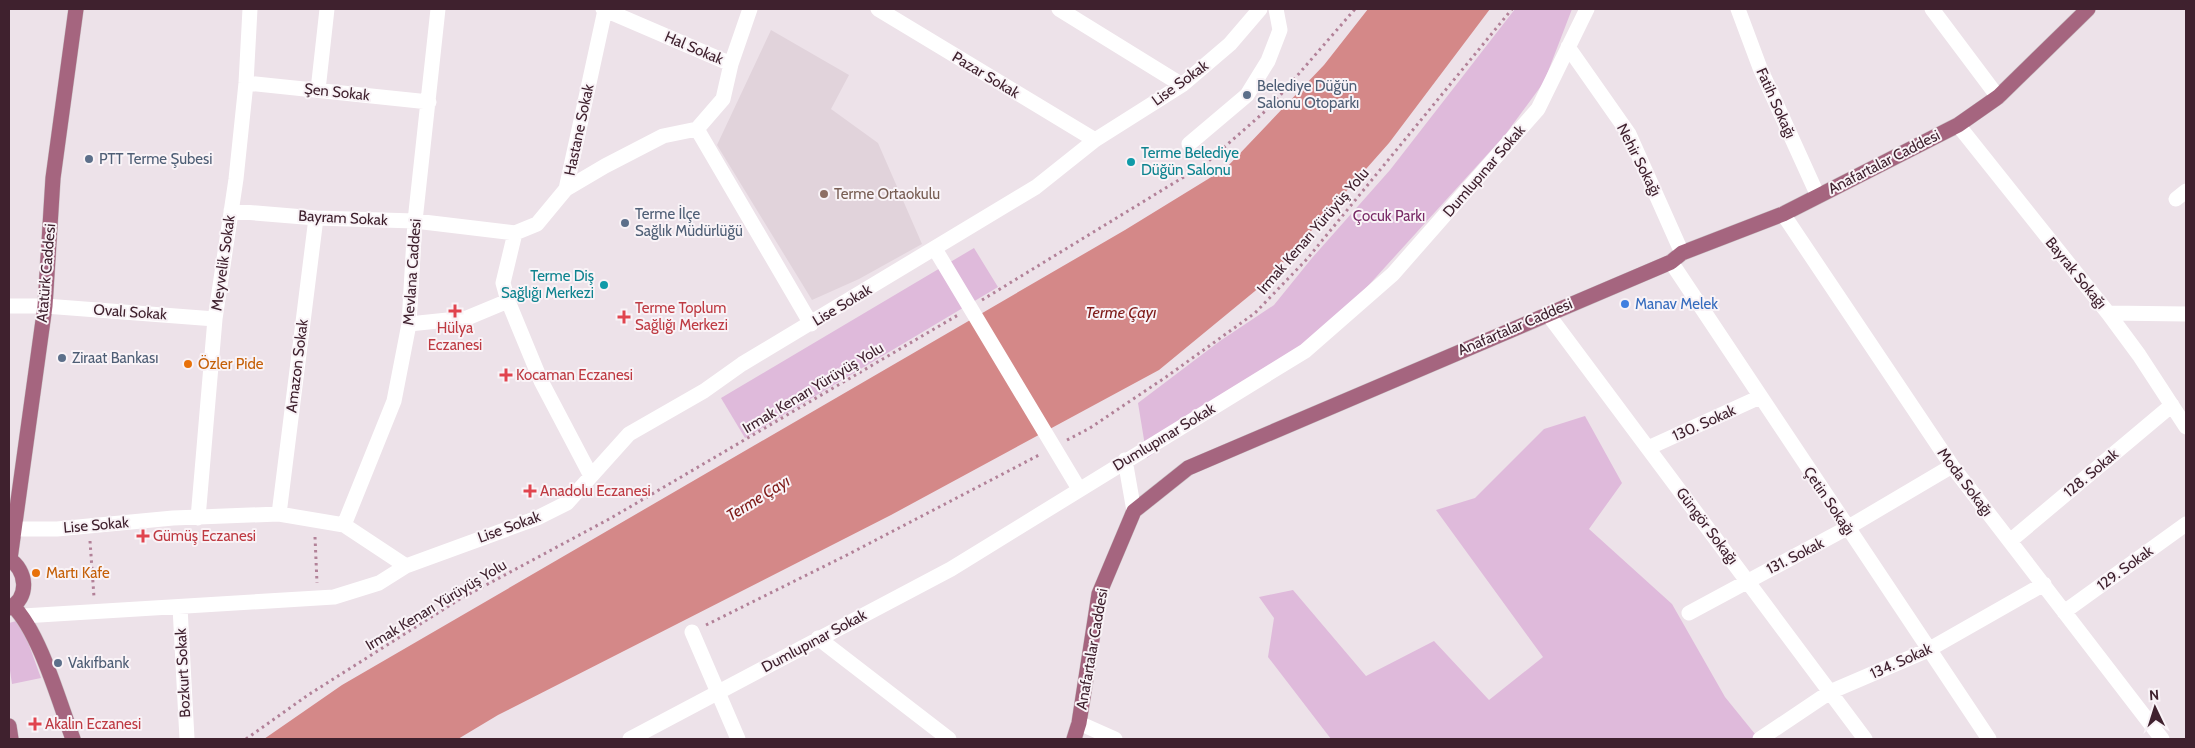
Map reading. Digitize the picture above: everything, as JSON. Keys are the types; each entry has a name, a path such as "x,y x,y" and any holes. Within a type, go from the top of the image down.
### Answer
{"main road":[{"name":"Atatürk Caddesi","path":"9,559 45,306 53,178 76,9"},
{"name":"Anafartalar Caddesi","path":"1074,739 1079,722 1099,594 1134,511 1188,468 1676,257 1783,214 1958,125 1998,97 2088,9"},
{"path":"9,559 20,570 24,586 15,610 39,652 73,739"}],"street":[{"name":"Meyvelik Sokak","path":"198,518 215,319 231,211 246,83 250,9"},
{"path":"318,90 327,9"},
{"name":"Mevlana Caddesi","path":"344,526 394,401 409,324 415,221 438,9"},
{"name":"Hal Sokak","path":"604,9 731,64 750,9"},
{"name":"Hastane Sokak","path":"515,233 536,224 566,189 604,9"},
{"name":"Pazar Sokak","path":"878,9 1095,140"},
{"path":"1059,9 1182,85"},
{"name":"Lise Sokak","path":"15,610 180,607 317,596 334,597 357,592 379,583 406,566 537,518 568,503 590,476 630,434 1036,187 1095,140 1182,85 1230,44 1260,9"},
{"path":"1189,144 1247,95 1268,61 1280,30 1276,9"},
{"name":"Dumlupınar Sokak","path":"630,739 951,569 1125,460 1305,351 1393,274 1538,109 1587,9"},
{"name":"Fatih Sokağı","path":"1738,9 1760,68 1818,196"},
{"path":"1932,9 1998,97"},
{"name":"Nehir Sokağı","path":"1568,47 1629,134 1676,257"},
{"path":"566,189 662,136 697,129 723,99 731,64"},
{"name":"Şen Sokak","path":"246,83 429,102"},
{"name":"Bayrak Sokağı","path":"1958,125 2108,313 2139,355 2186,427"},
{"path":"697,129 811,324"},
{"name":"Bayram Sokak","path":"231,211 316,218 415,221 515,233"},
{"name":"Moda Sokağı","path":"1783,214 1952,466 2162,739"},
{"name":"Amazon Sokak","path":"279,514 316,218"},
{"path":"515,233 503,283 508,301 542,381 590,476"},
{"path":"935,249 1079,489"},
{"name":"Çetin Sokağı","path":"1676,257 1760,397 1989,739"},
{"path":"409,324 467,318 508,301"},
{"name":"Ovalı Sokak","path":"9,306 45,306 215,319"},
{"name":"Güngör Sokağı","path":"1547,313 1865,739"},
{"path":"2108,313 2186,314"},
{"name":"130. Sokak","path":"1648,448 1760,397"},
{"name":"128. Sokak","path":"2010,541 2172,405"},
{"path":"1125,460 1134,511"},
{"name":"131. Sokak","path":"1689,613 1847,528 1952,466"},
{"name":"Lise Sokak","path":"11,535 89,525 279,514 344,526 406,566"},
{"name":"129. Sokak","path":"2064,612 2186,524"},
{"name":"134. Sokak","path":"1760,739 1830,692 1928,650 2044,584"},
{"name":"Bozkurt Sokak","path":"180,607 187,739"},
{"path":"692,632 738,739"},
{"path":"818,638 949,739"},
{"path":"1079,722 1115,739"}],"path":[{"path":"978,303 1205,164 1270,107 1355,9"},
{"name":"Irmak Kenarı Yürüyüş Yolu","path":"1064,442 1090,428 1166,377 1255,313 1273,297 1307,259 1512,9"},
{"name":"Irmak Kenarı Yürüyüş Yolu","path":"246,739 308,695 460,599 611,518 961,313"},
{"path":"692,632 849,554 1047,451"},
{"path":"314,521 317,596"},
{"path":"89,525 95,610"}],"shaded area":[{"name":"Terme Ortaokulu","path":"771,30 849,75 831,109 878,143 922,244 859,279 812,300 717,145"}],"green space":[{"name":"Çocuk Parkı","path":"1515,9 1572,9 1544,82 1505,135 1357,298 1279,364 1147,458 1138,403 1220,341 1274,305 1312,258 1390,170"},
{"path":"974,248 998,287 745,438 721,398"},
{"path":"1585,416 1622,483 1589,529 1672,604 1725,697 1759,739 1331,739 1268,657 1274,618 1259,597 1293,590 1366,676 1434,641 1489,700 1543,657 1436,510 1475,498 1544,429"},
{"path":"20,620 41,678 12,684 9,664 9,623"}],"water":[{"name":"Terme Çayı","path":"1368,9 1490,9 1389,143 1266,282 1159,370 891,515 498,715 458,739 264,739 342,685 1125,230 1226,168 1324,65"}],"place":[{"name":"Belediye Düğün Salonu Otoparkı","path":"1247,95"},
{"name":"PTT Terme Şubesi","path":"89,159"},
{"name":"Terme Belediye Düğün Salonu","path":"1131,162"},
{"name":"Terme Ortaokulu","path":"824,194"},
{"name":"Terme İlçe Sağlık Müdürlüğü","path":"625,223"},
{"name":"Terme Diş Sağlığı Merkezi","path":"604,285"},
{"name":"Manav Melek","path":"1625,304"},
{"name":"Hülya Eczanesi","path":"455,311"},
{"name":"Terme Toplum Sağlığı Merkezi","path":"624,317"},
{"name":"Ziraat Bankası","path":"62,358"},
{"name":"Özler Pide","path":"188,364"},
{"name":"Kocaman Eczanesi","path":"506,375"},
{"name":"Anadolu Eczanesi","path":"530,491"},
{"name":"Gümüş Eczanesi","path":"143,536"},
{"name":"Martı Kafe","path":"36,573"},
{"name":"Vakıfbank","path":"58,663"},
{"name":"Akalın Eczanesi","path":"35,724"}]}
